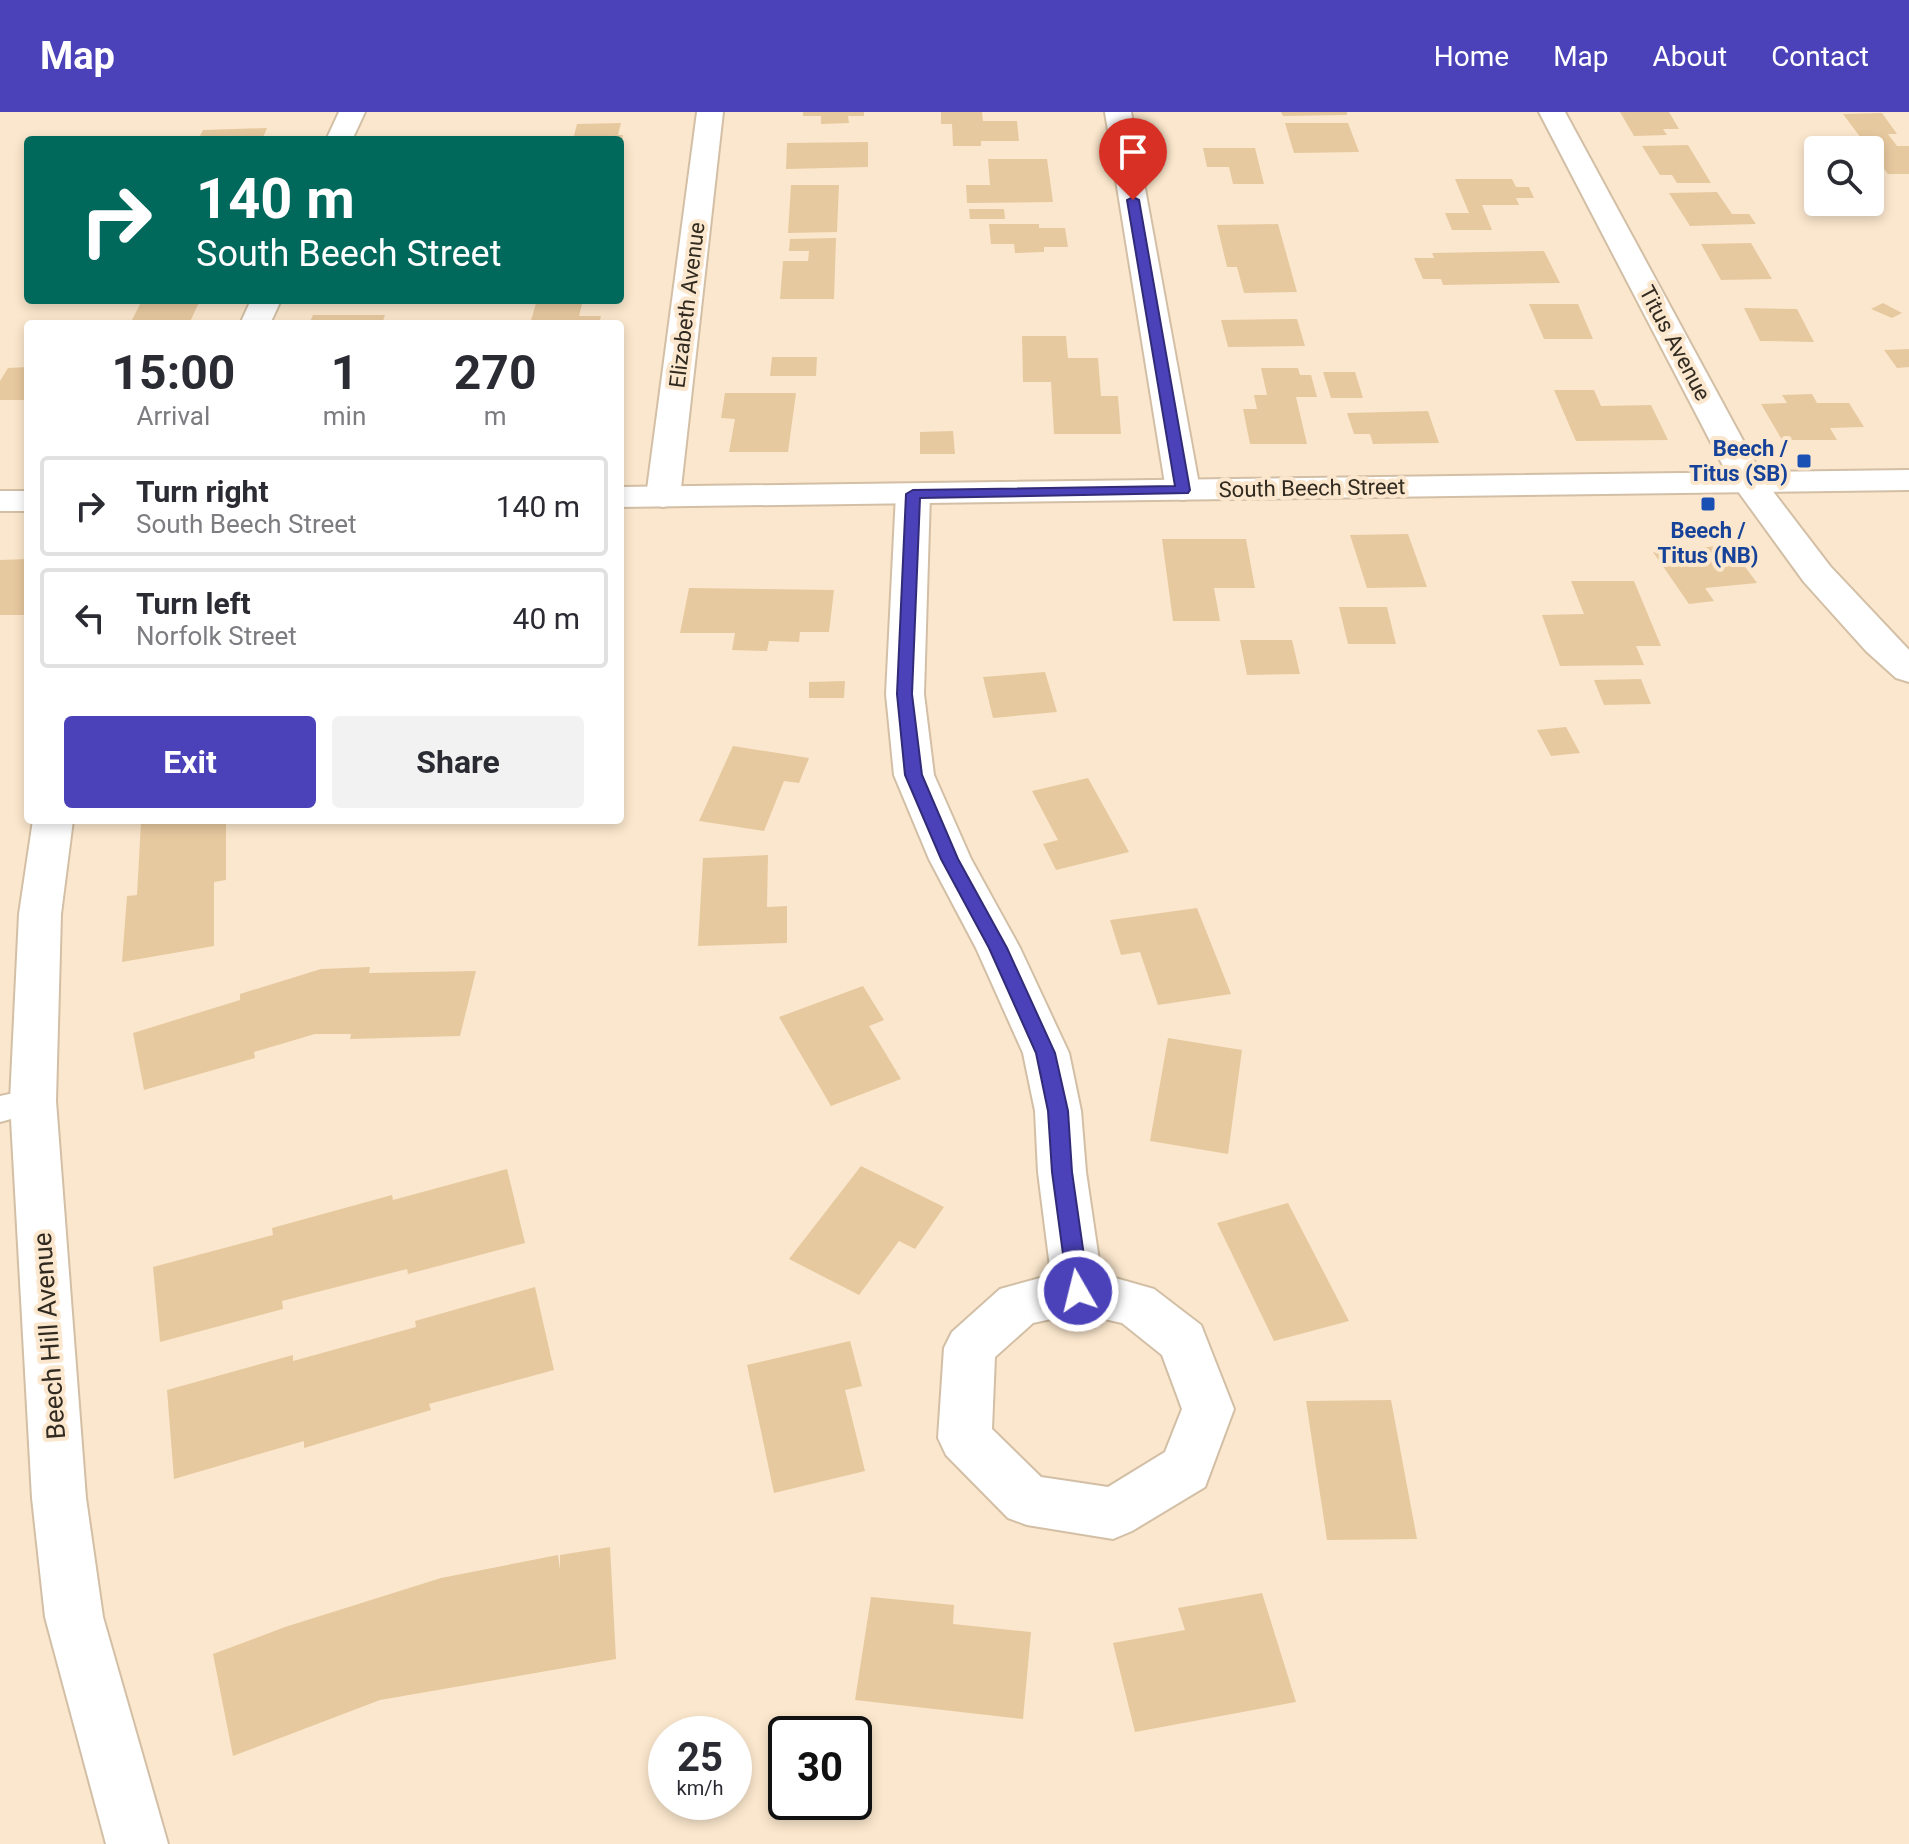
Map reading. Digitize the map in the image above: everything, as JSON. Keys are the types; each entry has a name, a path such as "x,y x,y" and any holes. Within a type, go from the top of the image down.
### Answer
{"street":[{"path":"341,136 352,112"},
{"name":"Elizabeth Avenue","path":"663,497 710,112"},
{"path":"1118,112 1183,490"},
{"name":"Titus Avenue","path":"1552,112 1749,483 1817,574 1879,643 1909,670"},
{"name":"South Beech Street","path":"624,497 1909,480"},
{"path":"913,494 905,694 914,775 950,859 998,948 1046,1053 1058,1111 1062,1172 1078,1291"},
{"path":"0,501 24,501"},
{"name":"Beech Hill Avenue","path":"52,824 16,1105 74,1617 137,1844"},
{"path":"1078,1291 1136,1304 1183,1341 1208,1409 1186,1469 1113,1513 1027,1500 965,1438 970,1348 1018,1304 1078,1291"}],"building":[{"path":"803,112 864,112 864,116 848,116 849,123 821,124 821,116 803,116"},
{"path":"941,112 982,112 983,121 1017,121 1019,141 981,141 981,146 953,146 952,124 941,124"},
{"path":"1281,112 1347,112 1347,115 1283,116"},
{"path":"1620,112 1669,112 1679,129 1663,129 1667,135 1634,136"},
{"path":"1882,113 1897,134 1888,134 1897,146 1909,146 1909,174 1888,174 1884,169 1884,136 1860,136 1843,114"},
{"path":"621,123 618,135 623,136 574,136 577,124"},
{"path":"1285,123 1348,123 1359,152 1294,153"},
{"path":"267,128 264,136 200,136 203,130"},
{"path":"868,142 868,167 786,169 787,143"},
{"path":"1688,145 1711,183 1677,183 1672,175 1660,175 1642,146"},
{"path":"1203,148 1255,148 1264,184 1233,184 1229,167 1207,167"},
{"path":"988,159 1047,159 1053,202 967,203 966,185 990,185"},
{"path":"1455,179 1512,179 1516,187 1529,187 1534,198 1516,198 1519,205 1482,205 1492,230 1452,230 1445,213 1469,213"},
{"path":"791,185 839,185 837,232 788,233"},
{"path":"1717,192 1732,214 1749,214 1756,224 1690,226 1669,193"},
{"path":"969,209 1004,209 1005,219 970,219"},
{"path":"989,224 1039,224 1039,228 1065,228 1068,247 1044,247 1044,252 1015,253 1014,244 991,244"},
{"path":"1278,224 1297,292 1244,293 1237,267 1227,267 1217,225"},
{"path":"836,238 834,299 780,299 783,261 808,261 809,251 789,251 790,239"},
{"path":"1751,243 1772,279 1721,280 1701,244"},
{"path":"1544,251 1560,283 1443,285 1441,279 1423,279 1414,258 1434,258 1432,253"},
{"path":"1883,303 1902,313 1892,318 1871,309"},
{"path":"140,304 198,304 191,320 132,320"},
{"path":"536,304 582,304 579,316 601,316 600,320 531,320"},
{"path":"1529,304 1578,304 1593,339 1544,339"},
{"path":"1744,308 1797,309 1814,342 1760,341"},
{"path":"313,315 385,315 383,320 311,320"},
{"path":"1297,319 1305,346 1228,347 1221,320"},
{"path":"1022,336 1066,336 1068,358 1098,358 1101,396 1118,396 1121,434 1054,434 1051,382 1023,382"},
{"path":"1909,349 1909,367 1897,368 1884,350"},
{"path":"772,357 817,357 816,376 770,376"},
{"path":"24,367 24,400 0,400 0,381 8,368"},
{"path":"1261,368 1298,368 1300,375 1311,375 1317,397 1296,397 1307,444 1250,444 1243,409 1257,409 1254,395 1267,395"},
{"path":"1323,372 1355,372 1363,398 1331,398"},
{"path":"1554,390 1594,390 1601,406 1651,405 1668,440 1576,441"},
{"path":"725,393 796,393 788,452 729,452 735,419 721,418"},
{"path":"1812,394 1817,403 1849,403 1864,427 1830,428 1837,440 1782,440 1761,404 1787,403 1782,395"},
{"path":"1428,411 1439,443 1373,444 1370,434 1354,434 1347,413"},
{"path":"953,431 955,454 920,454 920,432"},
{"path":"1408,534 1427,587 1367,588 1350,535"},
{"path":"1162,539 1246,539 1255,588 1214,588 1220,621 1173,621"},
{"path":"1729,545 1757,583 1705,588 1714,601 1689,604 1653,552"},
{"path":"24,559 24,615 0,615 0,560"},
{"path":"1571,581 1634,581 1661,646 1636,646 1644,665 1560,666 1542,615 1584,614"},
{"path":"689,588 834,590 829,632 800,632 799,642 769,641 767,651 732,650 735,633 680,633"},
{"path":"1339,607 1387,607 1396,644 1348,644"},
{"path":"1240,640 1292,640 1300,674 1247,675"},
{"path":"1045,672 1057,712 993,718 983,677"},
{"path":"1641,679 1651,704 1604,705 1594,680"},
{"path":"845,681 844,698 809,698 809,682"},
{"path":"1566,727 1580,753 1551,756 1537,730"},
{"path":"733,746 809,758 799,783 784,781 764,831 699,821"},
{"path":"1088,778 1129,852 1056,870 1043,844 1058,840 1032,791"},
{"path":"141,824 226,824 226,880 214,882 214,946 122,962 127,896 137,895"},
{"path":"768,855 767,907 787,906 787,943 698,946 703,858"},
{"path":"1197,908 1231,994 1158,1005 1140,952 1121,955 1110,920"},
{"path":"370,967 369,973 476,971 460,1036 350,1039 351,1034 315,1034 254,1052 255,1058 144,1090 133,1033 240,1000 240,994 321,969"},
{"path":"863,986 884,1020 869,1026 901,1079 831,1106 779,1017"},
{"path":"1168,1038 1242,1050 1228,1154 1150,1141"},
{"path":"861,1166 944,1207 915,1249 899,1241 859,1295 789,1259"},
{"path":"507,1169 525,1243 408,1274 407,1269 282,1301 283,1309 160,1342 153,1267 273,1235 272,1228 392,1195 393,1200"},
{"path":"1288,1203 1349,1321 1274,1341 1217,1223"},
{"path":"535,1287 554,1370 429,1404 431,1410 304,1448 304,1441 174,1479 167,1390 293,1355 293,1361 416,1327 415,1321"},
{"path":"850,1341 862,1386 845,1390 865,1471 774,1493 747,1365"},
{"path":"1391,1400 1417,1539 1327,1540 1306,1401"},
{"path":"610,1547 616,1659 380,1700 233,1756 213,1654 285,1627 441,1578 558,1555 560,1570 560,1555"},
{"path":"1262,1593 1296,1702 1135,1732 1113,1643 1185,1630 1178,1608"},
{"path":"871,1597 954,1605 953,1624 1031,1632 1023,1719 855,1700"}],"place":[{"name":"Beech / Titus (SB)","path":"1804,461"},
{"name":"Beech / Titus (NB)","path":"1708,504"}],"route":[{"path":"1078,1291 1062,1172 1058,1111 1046,1053 998,948 950,859 914,775 905,694 913,494 1183,490 1133,200"}]}
